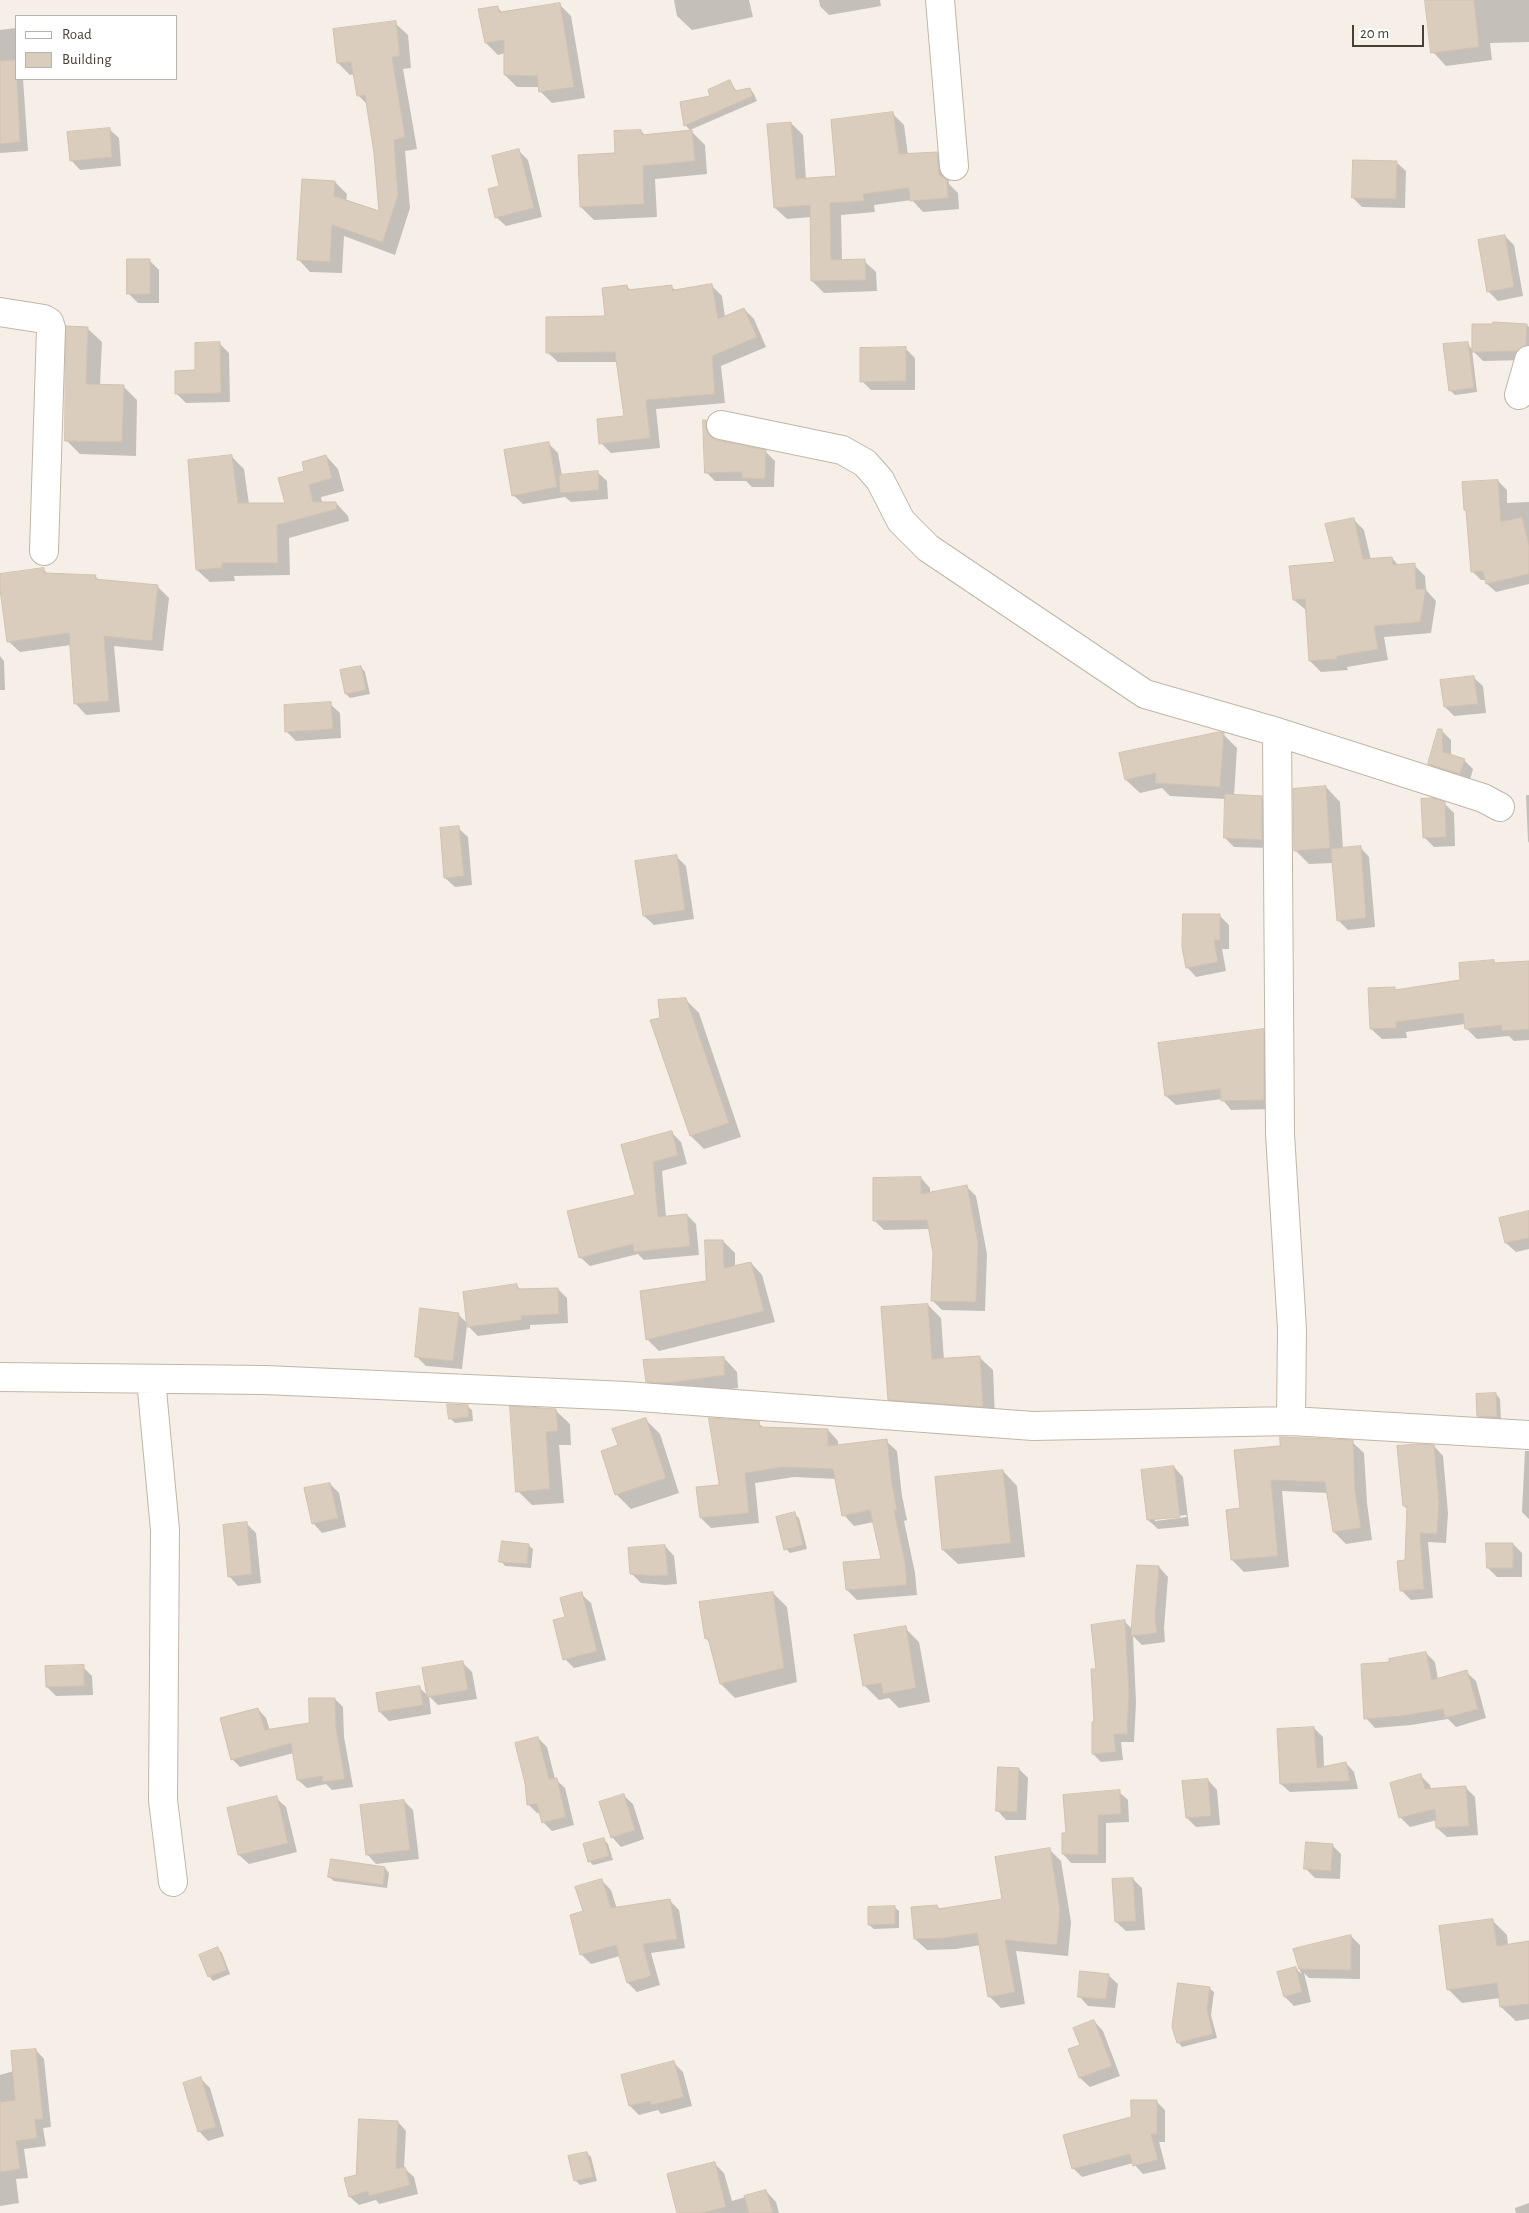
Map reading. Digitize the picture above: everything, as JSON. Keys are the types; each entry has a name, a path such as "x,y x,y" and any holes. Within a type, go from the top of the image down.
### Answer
{"street":[{"path":"940,0 954,166"},
{"path":"0,312 44,319 49,322 51,328 44,551"},
{"path":"1519,395 1529,360"},
{"path":"721,424 842,450 865,463 880,480 901,521 928,548 1145,694 1277,732 1483,798 1500,807"},
{"path":"1277,732 1280,1134 1292,1329 1291,1421"},
{"path":"0,1377 265,1380 626,1396 1033,1426 1291,1421 1529,1435"},
{"path":"151,1379 165,1530 163,1800 173,1882"}],"building":[{"path":"1425,0 1474,0 1479,47 1431,53"},
{"path":"560,3 574,87 539,92 537,76 504,75 504,40 485,43 478,9 498,6 499,12"},
{"path":"396,21 400,56 392,57 405,137 394,140 398,195 382,244 382,242 332,225 330,262 297,260 302,179 335,181 334,196 379,211 374,153 365,95 357,96 351,62 337,63 333,29"},
{"path":"15,60 20,142 0,144 0,61"},
{"path":"730,80 735,91 750,88 753,96 684,126 680,102 710,96 708,90"},
{"path":"893,112 899,154 937,152 939,175 947,180 948,198 910,201 909,188 863,194 864,201 830,203 831,260 865,259 866,280 811,281 810,205 774,208 767,124 791,122 796,179 836,176 831,120"},
{"path":"110,128 112,157 70,161 67,132"},
{"path":"641,130 642,135 692,130 695,161 643,166 644,204 580,207 578,155 615,153 614,131"},
{"path":"519,149 534,208 495,218 488,189 499,186 492,156"},
{"path":"1353,160 1397,161 1396,199 1352,198"},
{"path":"1505,235 1514,287 1487,292 1478,240"},
{"path":"127,259 150,259 150,294 127,294"},
{"path":"712,284 718,319 744,308 757,337 712,356 715,394 646,400 650,438 599,444 597,419 624,416 615,352 546,353 546,317 605,316 602,288 627,285 628,290 672,285 672,290"},
{"path":"1493,322 1527,324 1526,345 1517,351 1472,352 1472,324 1493,324"},
{"path":"66,326 88,327 86,384 124,385 122,442 65,441"},
{"path":"220,342 221,393 175,394 175,371 195,370 195,343"},
{"path":"1468,342 1474,388 1449,391 1443,344"},
{"path":"906,347 906,381 860,382 860,348"},
{"path":"703,420 706,420 706,429 710,436 717,440 766,450 765,479 742,478 742,472 705,473"},
{"path":"549,442 557,487 512,496 504,450"},
{"path":"232,455 238,503 285,503 278,478 304,471 302,462 326,455 332,478 309,485 313,502 336,502 337,509 277,525 278,563 222,563 222,568 196,570 188,460"},
{"path":"598,471 599,490 560,493 559,475"},
{"path":"1498,480 1501,522 1522,517 1529,545 1529,574 1486,584 1483,571 1471,572 1462,482"},
{"path":"1354,518 1363,559 1392,557 1393,565 1415,563 1416,589 1426,589 1420,622 1374,626 1378,649 1337,656 1337,659 1309,661 1305,599 1293,600 1289,566 1335,562 1325,524"},
{"path":"44,568 44,573 96,575 95,579 158,585 152,641 104,636 109,701 74,704 69,633 7,642 0,589 0,574"},
{"path":"361,666 366,690 345,694 340,670"},
{"path":"1474,676 1478,704 1444,707 1440,680"},
{"path":"331,702 333,729 285,732 284,705"},
{"path":"1438,729 1442,729 1443,752 1465,759 1460,774 1428,764"},
{"path":"1219,732 1224,733 1220,787 1155,783 1156,773 1125,780 1119,753"},
{"path":"1326,786 1330,848 1294,851 1293,789"},
{"path":"1225,794 1262,796 1262,840 1224,838"},
{"path":"1433,798 1445,802 1446,837 1423,838 1421,799"},
{"path":"459,826 464,876 444,878 440,828"},
{"path":"1361,846 1366,918 1337,921 1331,849"},
{"path":"677,855 685,910 643,916 635,861"},
{"path":"1183,914 1220,914 1220,940 1214,940 1218,962 1186,968 1182,947"},
{"path":"1494,960 1494,963 1529,961 1529,1029 1502,1031 1502,1025 1465,1029 1463,1013 1396,1022 1396,1028 1370,1029 1368,988 1395,987 1395,990 1460,980 1459,963"},
{"path":"686,998 729,1123 690,1136 650,1020 660,1018 658,1000"},
{"path":"1264,1029 1264,1100 1221,1101 1220,1089 1165,1096 1158,1043"},
{"path":"672,1131 678,1155 653,1162 658,1217 687,1214 690,1246 634,1252 633,1244 579,1258 567,1211 635,1195 621,1145"},
{"path":"921,1177 921,1194 967,1185 978,1243 976,1302 931,1301 933,1253 927,1220 873,1221 873,1178"},
{"path":"1529,1211 1529,1238 1505,1243 1499,1218"},
{"path":"705,1240 723,1240 724,1268 751,1262 764,1311 646,1340 640,1291 706,1281"},
{"path":"517,1284 518,1289 558,1288 559,1314 521,1316 522,1320 467,1327 463,1292"},
{"path":"928,1304 932,1359 980,1356 983,1407 888,1400 881,1307"},
{"path":"420,1308 459,1313 453,1361 415,1357"},
{"path":"724,1357 725,1375 668,1383 646,1382 643,1360"},
{"path":"1496,1393 1497,1417 1477,1416 1476,1394"},
{"path":"447,1404 468,1405 469,1417 449,1419"},
{"path":"510,1406 556,1409 558,1431 546,1432 550,1489 516,1492"},
{"path":"646,1418 666,1478 615,1495 601,1451 618,1445 612,1429"},
{"path":"709,1418 759,1421 760,1427 828,1429 828,1446 887,1439 897,1510 894,1510 905,1562 907,1585 846,1590 843,1562 881,1559 870,1510 842,1516 833,1469 783,1467 745,1473 749,1513 700,1518 696,1487 719,1485"},
{"path":"1280,1437 1353,1440 1355,1491 1361,1528 1333,1532 1325,1482 1271,1480 1278,1556 1231,1560 1226,1510 1240,1508 1234,1450 1280,1446"},
{"path":"1434,1445 1439,1503 1437,1534 1420,1533 1424,1589 1400,1591 1397,1561 1405,1560 1407,1506 1403,1506 1397,1446"},
{"path":"1174,1466 1180,1517 1147,1520 1141,1470"},
{"path":"1003,1470 1011,1543 942,1550 935,1477"},
{"path":"330,1483 338,1518 312,1524 304,1488"},
{"path":"795,1512 803,1545 784,1550 776,1517"},
{"path":"247,1522 252,1574 228,1577 223,1525"},
{"path":"502,1541 529,1544 527,1564 499,1562"},
{"path":"1486,1543 1513,1543 1513,1568 1487,1568"},
{"path":"665,1545 668,1575 630,1574 628,1548"},
{"path":"1137,1565 1159,1566 1155,1618 1157,1633 1131,1636"},
{"path":"582,1592 597,1651 563,1660 553,1620 565,1617 560,1598"},
{"path":"773,1592 784,1668 720,1684 708,1638 705,1639 699,1602"},
{"path":"1125,1620 1129,1693 1127,1734 1114,1734 1116,1752 1092,1754 1092,1722 1094,1722 1091,1669 1096,1669 1091,1625"},
{"path":"906,1626 916,1688 883,1694 881,1683 863,1686 854,1635"},
{"path":"1426,1652 1432,1680 1467,1670 1478,1709 1445,1718 1443,1709 1401,1716 1364,1719 1361,1664 1389,1662 1389,1659"},
{"path":"463,1661 468,1690 427,1697 422,1668"},
{"path":"84,1665 84,1686 46,1687 45,1666"},
{"path":"420,1686 423,1705 379,1712 376,1693"},
{"path":"309,1698 335,1698 336,1728 345,1779 323,1782 322,1776 297,1780 291,1743 231,1760 220,1718 258,1708 265,1730 309,1723"},
{"path":"1314,1727 1317,1768 1346,1762 1350,1781 1280,1784 1277,1729"},
{"path":"538,1737 549,1779 557,1778 566,1817 542,1823 537,1804 527,1805 525,1783 515,1743"},
{"path":"998,1767 1019,1768 1017,1812 996,1811"},
{"path":"1421,1774 1425,1789 1466,1786 1469,1826 1436,1828 1435,1809 1399,1818 1390,1783"},
{"path":"1208,1779 1211,1816 1186,1818 1182,1781"},
{"path":"1120,1790 1121,1814 1098,1815 1098,1855 1062,1854 1062,1833 1066,1833 1063,1795"},
{"path":"624,1794 635,1830 611,1838 599,1802"},
{"path":"277,1796 288,1843 238,1855 227,1808"},
{"path":"404,1800 410,1850 366,1855 360,1805"},
{"path":"604,1838 609,1856 588,1862 583,1844"},
{"path":"1306,1842 1333,1844 1331,1871 1304,1869"},
{"path":"1050,1848 1060,1910 1057,1945 1005,1940 1015,1992 988,1997 977,1933 944,1938 914,1939 911,1907 937,1905 938,1909 1002,1899 995,1857"},
{"path":"331,1859 385,1867 383,1885 328,1877"},
{"path":"1133,1878 1136,1921 1115,1922 1112,1879"},
{"path":"602,1879 611,1908 670,1899 677,1939 643,1944 651,1976 627,1983 616,1945 580,1955 570,1915 583,1911 575,1887"},
{"path":"895,1906 895,1924 868,1925 868,1907"},
{"path":"1493,1919 1497,1946 1529,1941 1529,2004 1500,2007 1497,1983 1447,1990 1439,1926"},
{"path":"1351,1935 1351,1970 1299,1969 1293,1949"},
{"path":"218,1947 227,1970 208,1977 199,1955"},
{"path":"1296,1967 1302,1992 1284,1997 1277,1972"},
{"path":"1080,1971 1109,1974 1106,1999 1078,1997"},
{"path":"1178,1983 1210,1987 1207,2010 1213,2034 1177,2043 1172,2027"},
{"path":"1094,2020 1112,2066 1079,2078 1068,2049 1080,2045 1073,2028"},
{"path":"36,2049 43,2119 35,2119 37,2138 16,2141 20,2169 0,2172 0,2102 15,2100 11,2051"},
{"path":"674,2061 684,2097 651,2105 650,2101 629,2106 621,2075"},
{"path":"201,2077 216,2127 198,2132 183,2083"},
{"path":"1131,2100 1157,2100 1157,2134 1151,2134 1158,2160 1133,2166 1130,2154 1072,2169 1063,2135 1131,2117"},
{"path":"359,2119 398,2121 396,2169 405,2167 410,2185 369,2196 368,2191 349,2197 344,2178 356,2175"},
{"path":"587,2152 593,2177 574,2181 568,2156"},
{"path":"715,2162 726,2207 702,2213 677,2213 667,2174"},
{"path":"766,2190 773,2213 749,2213 744,2196"}]}
